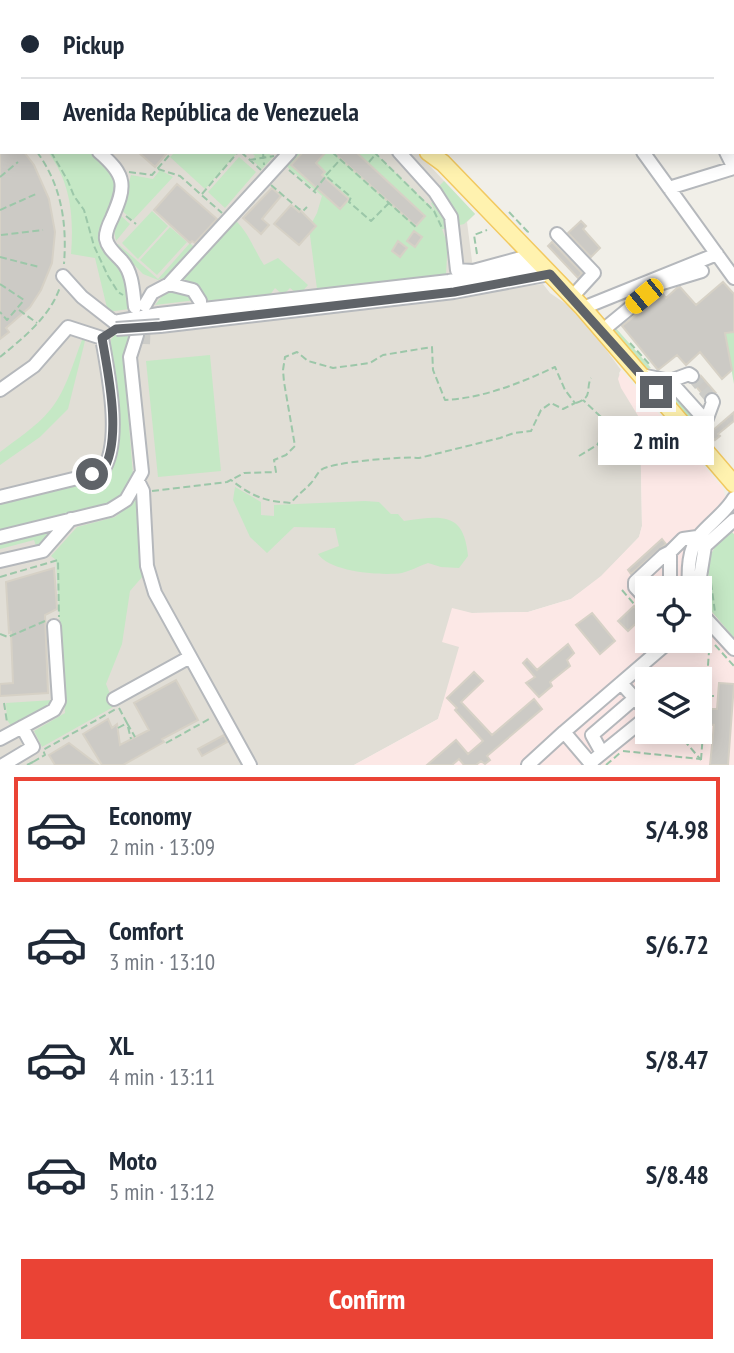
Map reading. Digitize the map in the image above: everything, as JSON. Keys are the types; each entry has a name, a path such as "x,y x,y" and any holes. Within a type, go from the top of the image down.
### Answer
{"main road":[{"path":"442,158 578,302 734,484"}],"street":[{"path":"101,154 121,174 124,185 105,237 145,297"},
{"path":"145,297 288,154"},
{"path":"401,154 435,191 451,217 454,266 457,270 463,271 479,265 541,264"},
{"path":"644,154 734,278"},
{"path":"669,188 734,168"},
{"path":"557,234 594,273 578,302"},
{"path":"578,302 717,254"},
{"path":"63,276 82,297 114,321 449,281 541,264"},
{"path":"102,338 116,329 454,292 541,264"},
{"path":"603,330 659,284 702,271"},
{"path":"131,279 145,297"},
{"path":"145,297 193,290 201,301"},
{"path":"0,390 34,366 68,327 102,338"},
{"path":"0,497 102,472 107,465 112,398 102,338"},
{"path":"141,340 131,357 150,580 250,765"},
{"path":"641,375 670,381 689,374 692,376"},
{"path":"670,381 706,421"},
{"path":"699,442 712,400"},
{"path":"0,537 110,510 120,505 141,486"},
{"path":"689,576 689,565 697,537 734,498"},
{"path":"0,561 44,551 71,519"},
{"path":"700,576 705,546 734,520"},
{"path":"641,576 683,539 697,537"},
{"path":"670,552 670,576"},
{"path":"0,740 17,728 54,710 59,701 50,623"},
{"path":"712,626 734,649"},
{"path":"528,765 656,653"},
{"path":"114,699 190,657"},
{"path":"602,753 592,735 635,698 621,682"},
{"path":"564,732 591,764 635,726"},
{"path":"3,765 33,747 17,728"}],"path":[{"path":"0,357 37,323 57,295 63,276 65,229 62,204 53,179 38,154"},
{"path":"52,154 84,210 94,246 118,292 145,297"},
{"path":"121,174 127,172 152,175 170,154"},
{"path":"201,195 238,154"},
{"path":"242,154 264,172 263,154"},
{"path":"249,160 278,154"},
{"path":"335,154 416,228 417,233"},
{"path":"369,162 374,154"},
{"path":"376,154 434,211 444,234"},
{"path":"283,165 315,192 332,167 341,159"},
{"path":"0,177 18,162"},
{"path":"158,169 180,176 225,216"},
{"path":"326,176 351,197 349,202 371,221 389,203"},
{"path":"268,182 299,209 303,211 307,207"},
{"path":"0,210 36,194"},
{"path":"120,211 136,224"},
{"path":"509,212 528,232"},
{"path":"1,235 43,230"},
{"path":"468,232 474,235 487,230"},
{"path":"474,235 477,254"},
{"path":"0,257 39,267"},
{"path":"0,284 24,300 8,320 0,312"},
{"path":"18,309 37,323"},
{"path":"141,486 231,480 244,473 276,472 274,460 286,455 295,446 283,370 285,357 297,352 308,361 332,368 370,363 383,355 432,347 433,370 445,400 469,397 516,384 555,367 565,390 575,403"},
{"path":"231,480 251,495 267,501 291,503 321,470 331,464 406,456 419,458 513,433 531,431 541,410 551,403 563,409 583,400 589,392 591,378"},
{"path":"579,456 597,445 605,434 601,416 583,400"},
{"path":"622,590 635,605"},
{"path":"712,590 716,617"},
{"path":"0,634 8,637 50,623"},
{"path":"712,641 734,666"},
{"path":"4,703 6,719 17,728"},
{"path":"27,765 46,755 43,750 118,708 135,737"},
{"path":"166,743 221,712"},
{"path":"118,728 127,723"},
{"path":"127,723 131,739"},
{"path":"132,730 137,728"},
{"path":"80,729 83,733"},
{"path":"687,744 701,760"},
{"path":"701,760 702,744"},
{"path":"622,751 701,760"}],"shaded area":[{"path":"0,154 419,154 475,214 467,222 476,292 543,284 588,325 621,370 619,373 640,419 642,526 639,537 601,577 571,599 528,612 472,613 438,719 354,765 0,765"},
{"path":"621,370 723,488 734,507 734,765 354,765 438,719 459,647 442,642 452,608 472,613 528,612 571,599 601,576 639,537 642,526 640,419 618,379"}],"green space":[{"path":"49,154 96,154 105,163 118,185 103,226 117,263 125,275 129,309 108,312 95,258 71,254 69,201 56,164"},
{"path":"173,154 236,154 205,189 170,157"},
{"path":"253,154 269,154 273,157 262,169 252,160 255,156"},
{"path":"293,154 376,154 434,210 442,227 431,203 435,199 444,214 447,229 442,229 445,237 448,237 446,275 317,289 309,228 322,196 285,165"},
{"path":"239,157 256,172 225,208 208,192"},
{"path":"160,170 173,177 133,220 121,210 131,175 153,179"},
{"path":"444,181 475,214 460,225 460,231 456,232 438,187"},
{"path":"152,211 168,226 138,259 122,243"},
{"path":"120,215 130,224 116,241 114,231"},
{"path":"235,220 264,265 278,258 308,285 299,295 290,288 283,295 275,288 270,295 203,301 202,290 189,287 183,277"},
{"path":"170,227 187,242 157,275 140,260"},
{"path":"190,243 195,248 168,276 158,280 143,274 116,246 118,244 158,279"},
{"path":"182,289 196,300 155,305 166,291"},
{"path":"614,326 651,368 645,369 612,331"},
{"path":"130,331 124,362 133,475 122,495 111,503 0,530 0,503 107,479 113,465 117,430 111,339 117,333"},
{"path":"734,332 734,384 725,333"},
{"path":"84,335 86,336 68,409 40,437 0,465 0,452 39,422 56,402 66,384"},
{"path":"210,355 221,471 158,477 146,361"},
{"path":"667,385 698,422 690,428 660,391"},
{"path":"235,487 261,502 261,515 274,516 274,505 365,501 379,502 391,514 398,514 404,521 429,518 448,520 462,531 468,556 459,568 428,563 402,573 382,574 344,569 324,560 318,554 339,546 335,528 294,527 267,553 250,537 233,500"},
{"path":"136,500 143,576 130,591 122,644 106,684 115,706 42,747 34,731 65,713 56,560 51,556 77,527 115,517"},
{"path":"57,529 44,545 36,546 34,540 0,549 0,541"},
{"path":"731,531 734,534 734,638 712,612 712,576 708,576 707,561 716,545"},
{"path":"53,700 52,704 12,727 7,720 6,703"}],"building":[{"path":"0,154 26,154 34,165 49,199 55,232 52,263 41,290 30,307 6,328 9,332 0,339"},
{"path":"140,154 166,154 155,167"},
{"path":"301,154 324,154 316,163 325,172 322,175 349,199 340,209 291,165"},
{"path":"335,154 358,154 425,216 416,226"},
{"path":"177,184 217,219 195,243 190,243 154,210"},
{"path":"272,188 281,196 262,219 269,225 261,234 243,218"},
{"path":"291,205 316,226 299,245 274,224"},
{"path":"581,221 586,226 583,229 600,248 591,257 568,233"},
{"path":"414,231 422,237 415,247 407,241"},
{"path":"398,241 407,248 400,257 392,251"},
{"path":"552,242 582,273 578,278 548,246"},
{"path":"723,282 734,294 734,332 725,333 732,370 722,379 700,352 686,365 677,355 658,370 622,326 663,294 666,298 680,287 696,305"},
{"path":"701,376 715,392 704,396 694,384"},
{"path":"734,412 734,421 718,434 720,436 715,440 711,435 712,431"},
{"path":"662,539 666,544 631,574 628,570"},
{"path":"54,568 57,609 45,615 48,693 0,696 0,684 13,683 6,582"},
{"path":"634,606 635,624 628,631 618,621"},
{"path":"592,613 615,641 600,654 576,625"},
{"path":"568,644 574,653 567,660 570,666 550,682 552,686 539,697 526,683 535,677 523,663 527,659 537,670"},
{"path":"474,672 483,681 461,702 492,735 534,699 542,709 487,756 490,760 485,764 481,761 476,765 464,765 459,759 452,765 427,765 456,740 468,754 483,741 447,698"},
{"path":"176,680 198,720 162,739 164,742 123,765 102,765 83,734 108,719 112,728 117,724 120,745 149,730 134,703"},
{"path":"719,683 734,684 728,765 710,765 714,725 712,709 717,709"},
{"path":"224,735 227,742 202,756 198,749"},
{"path":"69,743 98,765 55,765 49,755"}],"tunnel":[{"path":"144,344 145,316"},
{"path":"692,376 712,400"}],"route":[{"path":"92,474 102,472 110,453 112,398 102,338 116,329 454,292 550,274 656,392"}]}
